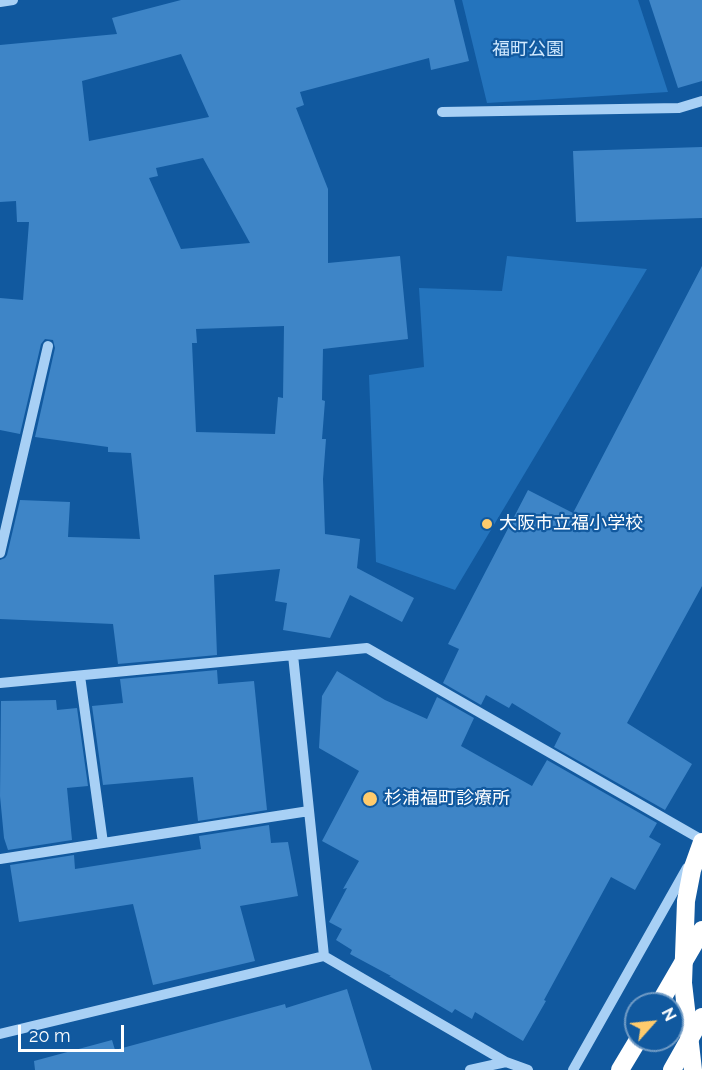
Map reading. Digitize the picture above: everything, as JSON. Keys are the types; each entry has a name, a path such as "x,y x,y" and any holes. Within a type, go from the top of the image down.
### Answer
{"highway":[{"path":"693,1070 683,983 686,901 692,870 702,841"},
{"path":"666,992 702,930"},
{"path":"672,1070 702,1017"},
{"path":"620,1070 631,1052"}],"street":[{"path":"0,2 13,0"},
{"path":"442,112 679,108 702,101"},
{"path":"0,553 48,346"},
{"path":"0,683 367,648 702,841 573,1070"},
{"path":"293,656 324,956"},
{"path":"80,676 103,843"},
{"path":"0,859 309,811"},
{"path":"0,1034 324,956 506,1062 528,1070"},
{"path":"471,1070 506,1062"}],"green space":[{"name":"福町公園","path":"462,0 638,0 668,92 487,103"},
{"path":"507,256 647,269 455,590 376,562 369,375 424,367 419,288 502,291"}],"building":[{"path":"181,0 454,0 469,61 431,70 429,58 300,92 304,105 296,108 328,189 328,263 400,256 408,339 323,349 322,400 325,401 322,439 326,439 323,479 325,534 360,539 357,568 414,598 402,622 350,595 330,638 283,630 287,603 275,601 280,569 214,575 217,655 118,664 113,624 0,619 0,560 7,555 20,500 70,502 68,537 140,539 131,453 108,452 108,447 35,437 55,348 53,340 45,339 41,344 20,434 0,430 0,298 23,300 29,222 17,222 16,201 0,202 0,45 117,34 112,18","holes":["181,54 209,117 89,141 82,81","203,158 250,243 181,249 149,178 158,176 156,168","284,326 283,398 278,397 275,434 196,432 192,343 197,343 196,329"]},
{"path":"649,0 702,0 702,81 678,88"},
{"path":"702,147 702,218 576,222 573,151"},
{"path":"702,266 702,586 627,723 692,764 665,810 554,747 561,733 512,703 509,708 486,695 481,705 443,683 459,649 448,644 528,490 573,513"},
{"path":"217,670 218,684 254,681 267,810 198,821 193,777 103,785 92,706 123,703 120,679"},
{"path":"337,671 385,700 427,719 437,697 474,718 461,746 532,786 547,760 657,823 649,837 661,844 635,890 611,877 523,1041 475,1012 472,1019 455,1009 452,1013 350,954 352,950 336,940 342,929 329,922 347,888 343,889 359,861 322,841 359,771 319,748 322,696"},
{"path":"56,700 57,710 77,708 88,786 67,788 72,840 8,850 4,838 0,796 1,701"},
{"path":"269,825 271,843 288,842 298,896 240,906 255,961 153,985 133,904 19,922 10,865 74,855 75,869 201,849 199,836"},
{"path":"347,989 372,1070 35,1070 34,1061 112,1040 115,1050 285,1004 286,1008"}],"place":[{"name":"大阪市立福小学校","path":"487,524"},
{"name":"杉浦福町診療所","path":"370,799"}]}
